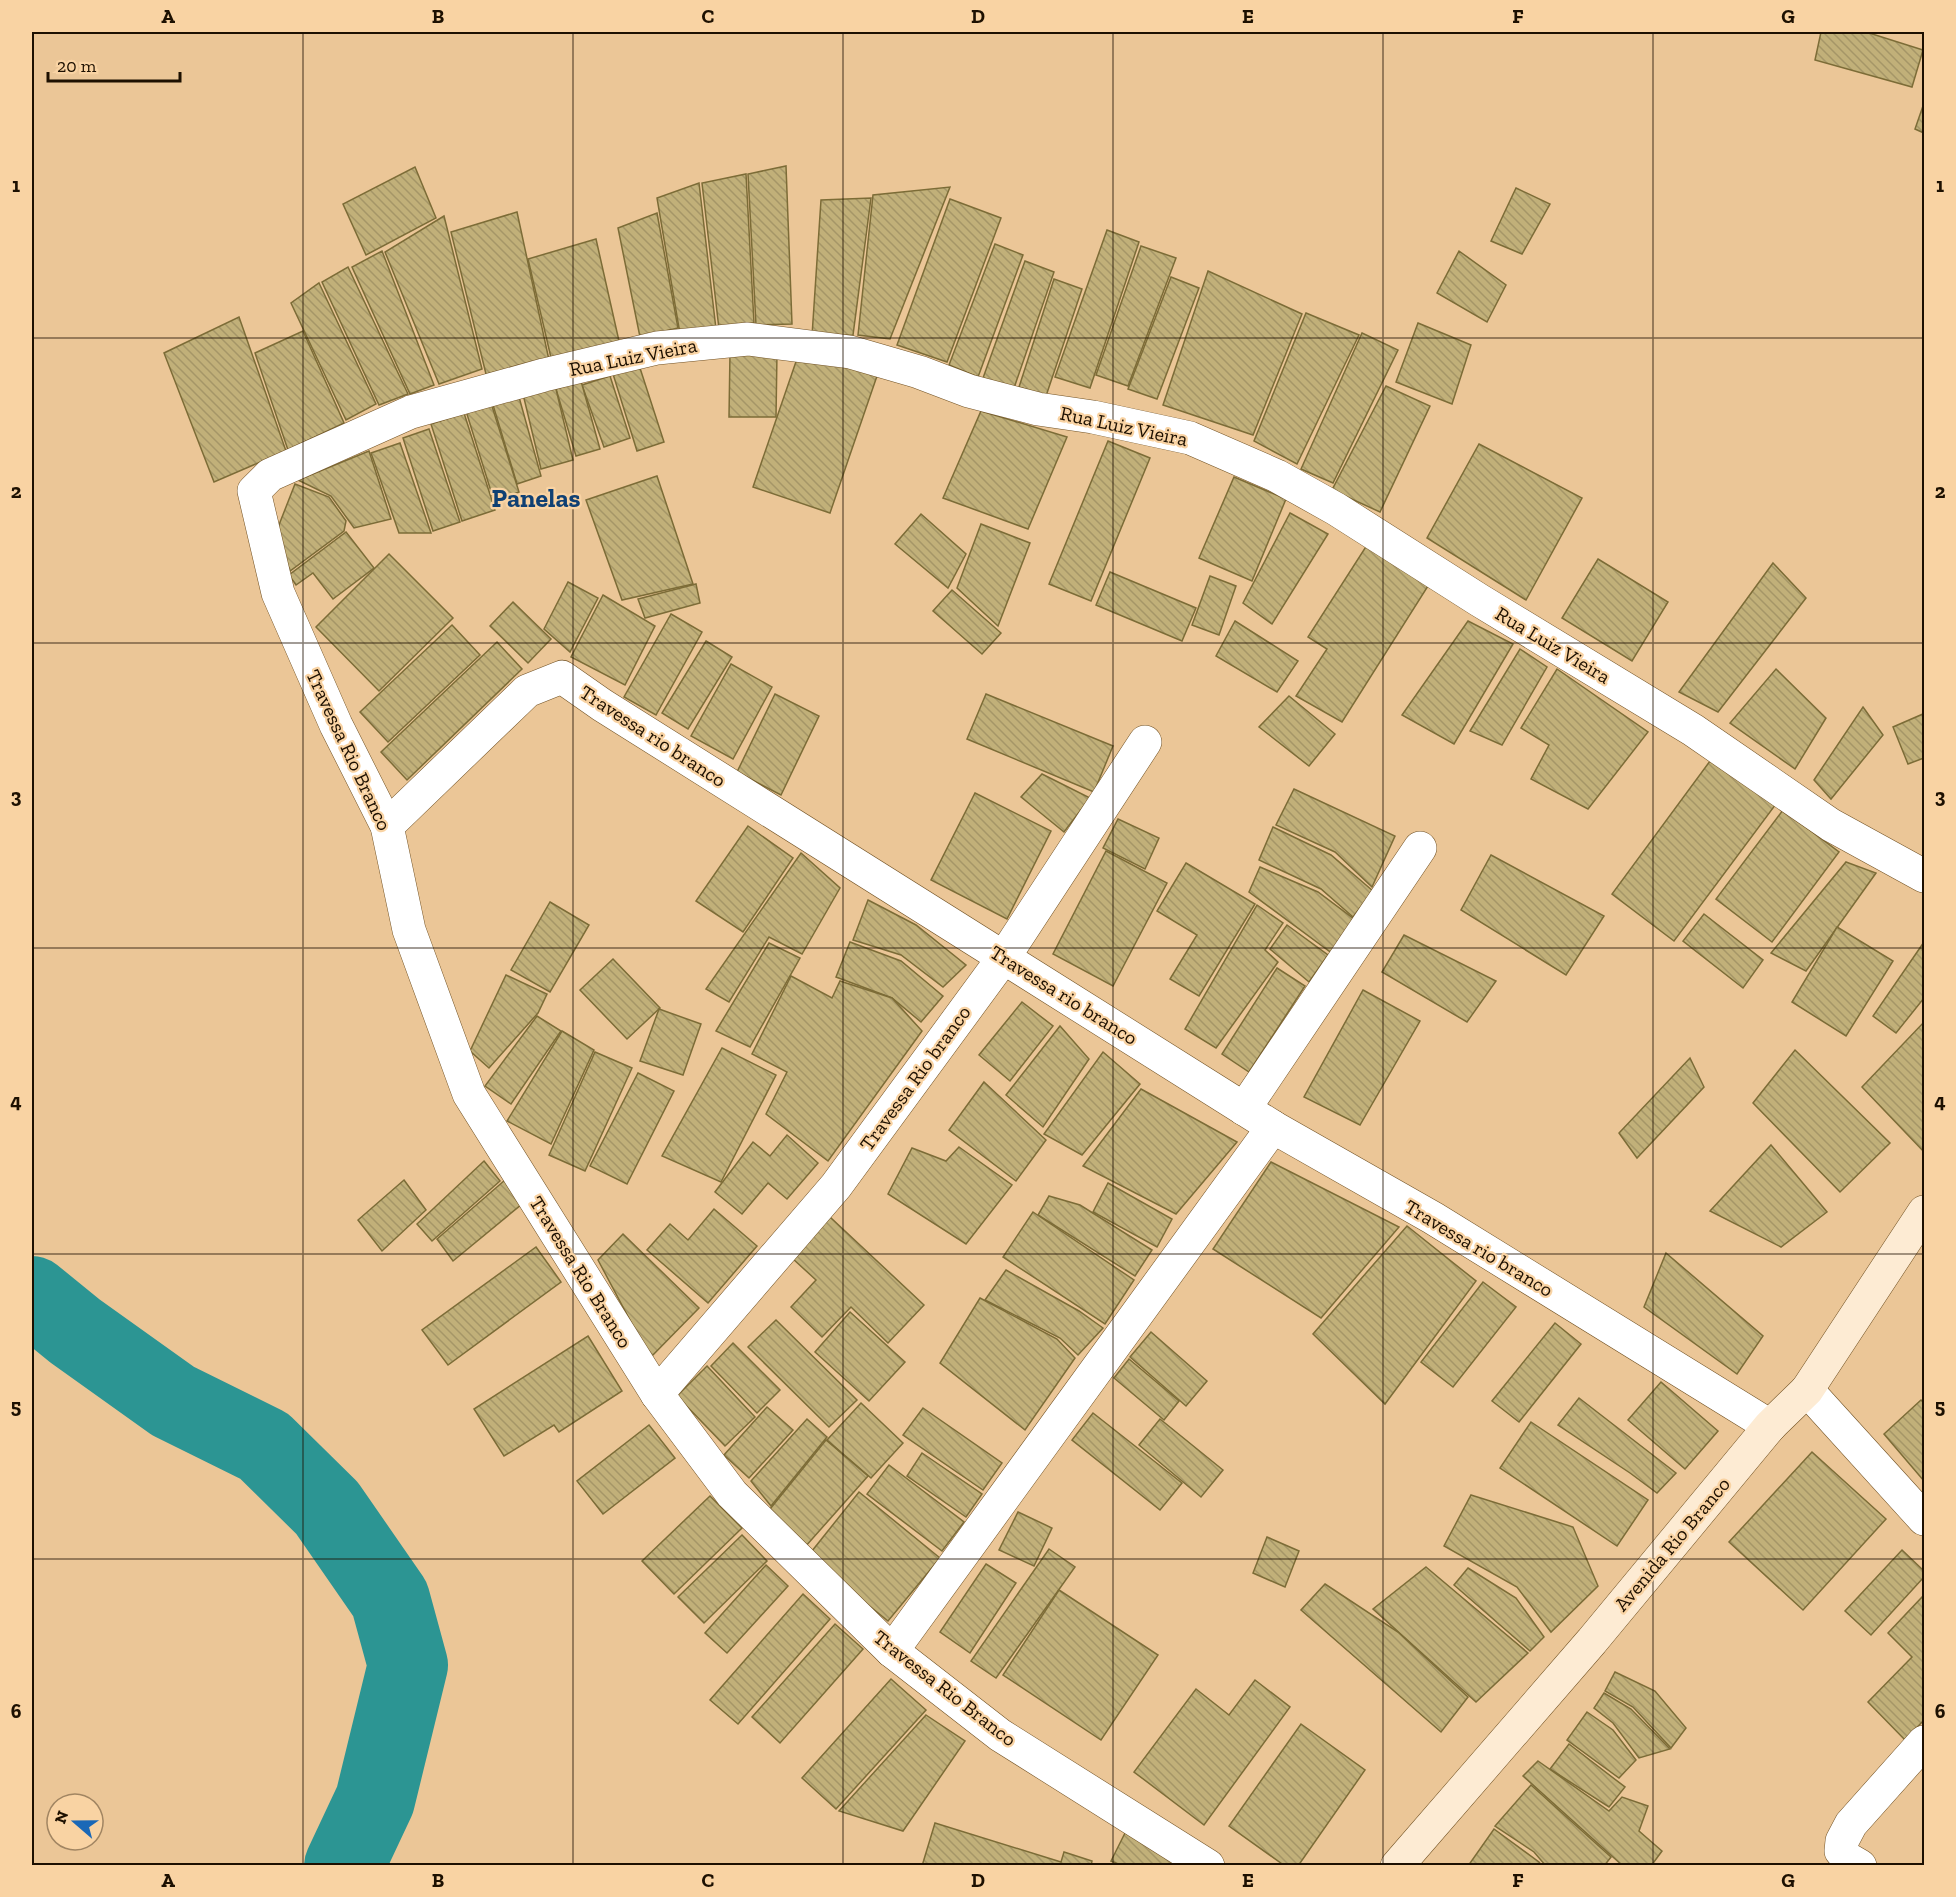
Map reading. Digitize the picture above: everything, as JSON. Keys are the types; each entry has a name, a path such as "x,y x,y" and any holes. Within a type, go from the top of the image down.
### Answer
{"main road":[{"name":"Avenida Rio Branco","path":"1398,1864 1592,1641 1770,1426 1806,1390 1924,1212"}],"street":[{"name":"Rua Luiz Vieira","path":"270,476 411,412 544,375 657,348 748,339 850,352 919,372 969,391 1038,409 1093,417 1190,438 1276,476 1336,509 1479,600 1693,730 1831,825 1924,876"},
{"name":"Travessa Rio Branco","path":"270,476 254,490 278,593 336,725 387,826 409,930 469,1094 657,1394 732,1494 892,1651 1000,1735 1208,1866"},
{"name":"Travessa rio branco","path":"387,826 527,692 562,677 602,705 1273,1127 1433,1218 1770,1426"},
{"name":"Travessa Rio branco","path":"657,1394 836,1186 1004,957 1146,742"},
{"path":"1244,1108 1420,848"},
{"name":"Travessa Rio branco","path":"892,1651 1273,1127"},
{"path":"1806,1390 1924,1519"},
{"path":"1860,1866 1848,1859 1842,1851 1842,1841 1851,1824 1924,1742"}],"building":[{"path":"1821,32 1866,32 1923,50 1912,87 1815,60"},
{"path":"1924,103 1924,133 1915,129"},
{"path":"786,166 792,324 756,325 748,174"},
{"path":"415,167 436,218 366,255 343,204"},
{"path":"746,174 754,323 719,329 702,183"},
{"path":"699,183 716,329 680,334 657,198"},
{"path":"950,187 890,339 858,335 873,195"},
{"path":"1516,188 1550,204 1522,254 1491,241"},
{"path":"871,198 853,335 812,336 821,200"},
{"path":"950,199 1001,218 947,362 897,345"},
{"path":"517,212 549,360 486,374 451,232"},
{"path":"657,213 678,328 640,337 618,228"},
{"path":"444,216 482,369 439,384 385,252"},
{"path":"1107,230 1139,242 1090,388 1055,377"},
{"path":"596,239 619,341 552,362 528,259"},
{"path":"995,244 1023,255 978,377 949,365"},
{"path":"1141,246 1176,258 1128,386 1096,375"},
{"path":"382,251 434,385 410,394 352,267"},
{"path":"1459,251 1506,285 1487,322 1437,293"},
{"path":"1025,261 1054,272 1014,388 983,378"},
{"path":"348,267 408,394 379,405 322,282"},
{"path":"1208,271 1302,314 1253,435 1163,405"},
{"path":"1171,277 1199,288 1157,399 1128,389"},
{"path":"1054,279 1082,289 1046,396 1019,387"},
{"path":"319,283 376,404 346,420 291,303"},
{"path":"1306,313 1359,335 1297,464 1254,441"},
{"path":"239,317 286,451 214,482 164,353"},
{"path":"1418,323 1471,345 1452,404 1396,382"},
{"path":"303,331 344,423 288,450 255,353"},
{"path":"1362,333 1398,350 1333,483 1301,469"},
{"path":"800,350 877,376 830,513 753,487"},
{"path":"730,352 777,353 776,417 729,417"},
{"path":"639,365 664,442 637,451 613,374"},
{"path":"610,376 630,438 604,447 582,385"},
{"path":"581,381 600,449 576,456 556,389"},
{"path":"555,385 573,460 541,469 523,394"},
{"path":"1386,386 1430,406 1380,512 1332,490"},
{"path":"519,397 541,476 517,484 493,405"},
{"path":"491,403 519,492 494,501 466,411"},
{"path":"981,411 1067,437 1028,529 943,498"},
{"path":"464,413 495,510 462,521 431,424"},
{"path":"429,429 460,522 433,531 403,438"},
{"path":"1108,441 1150,458 1091,601 1049,584"},
{"path":"400,443 431,533 399,533 371,453"},
{"path":"1479,444 1582,498 1526,600 1427,538"},
{"path":"369,451 391,519 354,528 331,496 298,480"},
{"path":"657,476 693,584 622,600 586,500"},
{"path":"1234,477 1286,499 1252,581 1199,558"},
{"path":"295,484 329,497 346,521 344,531 290,571 275,535"},
{"path":"1290,513 1328,534 1272,624 1243,603"},
{"path":"921,514 966,554 948,588 895,544"},
{"path":"981,524 1030,543 998,626 957,588"},
{"path":"346,532 374,568 333,599 313,573 296,585 289,575"},
{"path":"1367,545 1428,586 1342,722 1296,696 1327,649 1308,637"},
{"path":"389,554 453,618 379,691 316,627"},
{"path":"1598,559 1668,602 1632,661 1562,618"},
{"path":"1773,563 1806,598 1718,712 1679,692"},
{"path":"1110,572 1196,608 1182,641 1096,605"},
{"path":"1210,576 1236,586 1219,635 1192,625"},
{"path":"568,582 598,598 570,652 544,629"},
{"path":"696,584 700,603 645,618 638,599"},
{"path":"952,590 1001,633 982,654 933,611"},
{"path":"603,595 655,626 625,685 571,657"},
{"path":"513,602 551,639 528,663 490,626"},
{"path":"671,614 702,632 656,715 624,697"},
{"path":"1235,621 1298,661 1277,692 1216,656"},
{"path":"1468,621 1513,644 1454,744 1402,715"},
{"path":"452,625 480,655 388,742 360,712"},
{"path":"706,641 732,657 688,729 662,713"},
{"path":"497,642 522,669 407,780 381,752"},
{"path":"1520,649 1547,667 1502,745 1470,731"},
{"path":"731,664 772,687 733,759 691,736"},
{"path":"1557,669 1648,732 1588,809 1531,779 1549,745 1521,728"},
{"path":"1776,669 1826,718 1795,769 1730,723"},
{"path":"775,694 819,716 781,795 737,772"},
{"path":"986,694 1113,746 1094,792 967,739"},
{"path":"1289,696 1335,734 1309,766 1259,727"},
{"path":"1863,707 1883,735 1831,799 1814,780"},
{"path":"1923,714 1924,758 1908,764 1893,727"},
{"path":"1713,757 1776,804 1674,941 1612,894"},
{"path":"1042,774 1090,798 1064,832 1021,797"},
{"path":"1294,789 1395,836 1372,887 1335,852 1276,825"},
{"path":"975,793 1051,831 1007,919 931,880"},
{"path":"1783,810 1839,852 1772,942 1716,899"},
{"path":"1118,819 1159,838 1145,869 1103,848"},
{"path":"748,826 793,858 743,932 696,901"},
{"path":"1273,827 1331,855 1373,891 1353,917 1321,889 1259,860"},
{"path":"1106,851 1167,883 1113,986 1053,954"},
{"path":"801,853 840,888 802,954 769,937 729,1002 706,989"},
{"path":"1491,855 1604,916 1566,975 1461,910"},
{"path":"1846,862 1876,873 1806,971 1771,953"},
{"path":"1186,863 1255,904 1199,996 1170,979 1197,935 1157,911"},
{"path":"1260,867 1318,892 1358,922 1333,954 1249,892"},
{"path":"868,900 916,925 966,965 943,987 901,955 853,940"},
{"path":"550,902 589,925 550,992 511,970"},
{"path":"1257,905 1283,923 1265,950 1278,962 1216,1048 1185,1029"},
{"path":"1704,914 1763,960 1743,988 1683,941"},
{"path":"1287,925 1328,955 1309,982 1270,949"},
{"path":"1837,927 1893,961 1846,1036 1792,1002"},
{"path":"1404,935 1496,981 1467,1022 1382,972"},
{"path":"850,942 901,961 943,996 921,1022 892,998 836,977"},
{"path":"1924,942 1924,998 1896,1033 1873,1016"},
{"path":"769,943 800,958 750,1047 716,1031"},
{"path":"613,959 660,1008 627,1039 580,990"},
{"path":"1277,968 1305,986 1249,1072 1222,1054"},
{"path":"506,975 547,994 538,1013 489,1068 470,1051"},
{"path":"791,976 832,998 840,981 892,998 922,1031 828,1161 766,1114 787,1072 752,1054"},
{"path":"1363,990 1420,1021 1360,1125 1304,1097"},
{"path":"1022,1002 1053,1026 1010,1081 979,1055"},
{"path":"659,1009 701,1024 683,1075 640,1061"},
{"path":"537,1016 561,1031 511,1104 485,1086"},
{"path":"1924,1022 1924,1152 1862,1087"},
{"path":"1060,1026 1089,1059 1043,1127 1006,1095"},
{"path":"562,1031 594,1050 551,1144 507,1121"},
{"path":"722,1048 776,1075 721,1182 662,1156"},
{"path":"1795,1050 1890,1143 1840,1192 1753,1103"},
{"path":"595,1052 632,1068 585,1171 549,1155"},
{"path":"1103,1052 1140,1084 1082,1155 1044,1134"},
{"path":"1690,1058 1704,1087 1637,1158 1619,1133"},
{"path":"638,1073 674,1091 627,1184 590,1166"},
{"path":"984,1082 1046,1140 1016,1181 949,1130"},
{"path":"1141,1089 1237,1142 1176,1214 1083,1166"},
{"path":"787,1135 818,1163 787,1199 768,1183 742,1214 715,1192 753,1142 770,1156"},
{"path":"1771,1145 1827,1212 1781,1247 1710,1211"},
{"path":"959,1147 1012,1185 966,1244 888,1194 912,1148 946,1161"},
{"path":"484,1161 500,1181 432,1241 417,1224"},
{"path":"1271,1162 1399,1227 1321,1318 1213,1249"},
{"path":"404,1180 426,1210 382,1251 358,1220"},
{"path":"505,1180 522,1204 453,1261 437,1239"},
{"path":"1108,1183 1172,1219 1157,1247 1093,1212"},
{"path":"1049,1196 1080,1205 1152,1250 1135,1276 1038,1215"},
{"path":"714,1209 757,1246 708,1303 647,1250 670,1224 688,1240"},
{"path":"1033,1212 1134,1280 1105,1324 1003,1257"},
{"path":"830,1217 924,1305 888,1343 851,1307 822,1337 791,1307 816,1280 792,1258"},
{"path":"1407,1226 1476,1281 1385,1404 1313,1334"},
{"path":"623,1234 699,1308 650,1358 598,1260"},
{"path":"536,1247 561,1282 448,1365 422,1330"},
{"path":"1666,1253 1763,1336 1737,1374 1644,1307"},
{"path":"1006,1270 1079,1311 1103,1328 1078,1355 1060,1338 985,1300"},
{"path":"1483,1282 1516,1307 1453,1387 1421,1362"},
{"path":"980,1298 1057,1339 1075,1358 1025,1430 940,1363"},
{"path":"850,1312 905,1362 869,1401 815,1352"},
{"path":"776,1320 857,1400 829,1427 748,1347"},
{"path":"1555,1323 1581,1344 1519,1422 1492,1401"},
{"path":"1151,1332 1207,1381 1186,1406 1130,1357"},
{"path":"588,1336 622,1391 559,1432 554,1425 504,1456 474,1409"},
{"path":"733,1343 780,1390 757,1413 711,1366"},
{"path":"1129,1359 1179,1401 1164,1420 1114,1378"},
{"path":"707,1366 755,1417 725,1446 677,1396"},
{"path":"1661,1382 1718,1431 1685,1469 1628,1420"},
{"path":"1579,1398 1676,1473 1657,1493 1558,1425"},
{"path":"1921,1400 1924,1403 1924,1481 1884,1434"},
{"path":"861,1403 903,1443 871,1478 827,1440"},
{"path":"767,1407 793,1430 749,1478 724,1455"},
{"path":"923,1408 1002,1463 983,1490 903,1435"},
{"path":"1093,1413 1182,1483 1160,1510 1072,1440"},
{"path":"807,1419 827,1437 771,1506 751,1481"},
{"path":"1160,1419 1223,1470 1201,1497 1139,1445"},
{"path":"1531,1422 1648,1500 1617,1546 1500,1468"},
{"path":"649,1425 675,1458 603,1514 577,1481"},
{"path":"826,1440 868,1476 805,1547 766,1514"},
{"path":"1812,1452 1886,1519 1803,1610 1729,1542"},
{"path":"922,1453 982,1494 966,1517 907,1476"},
{"path":"889,1465 964,1522 942,1551 867,1494"},
{"path":"859,1492 940,1558 888,1621 808,1556"},
{"path":"1471,1495 1573,1527 1598,1586 1551,1632 1517,1587 1444,1546"},
{"path":"710,1496 742,1528 674,1594 642,1561"},
{"path":"1018,1512 1052,1528 1034,1566 999,1550"},
{"path":"742,1535 767,1561 704,1623 678,1597"},
{"path":"1267,1537 1299,1551 1285,1587 1253,1573"},
{"path":"1049,1549 1075,1567 996,1678 971,1661"},
{"path":"1902,1550 1924,1571 1924,1577 1871,1635 1845,1611"},
{"path":"986,1564 1016,1583 970,1653 940,1632"},
{"path":"766,1565 788,1586 727,1653 705,1633"},
{"path":"1426,1567 1528,1653 1476,1702 1373,1609"},
{"path":"1468,1568 1516,1598 1544,1637 1530,1651 1454,1585"},
{"path":"1325,1584 1398,1632 1468,1697 1441,1732 1301,1610"},
{"path":"1059,1590 1158,1655 1101,1740 1003,1675"},
{"path":"803,1594 830,1619 738,1724 710,1700"},
{"path":"1924,1595 1924,1720 1905,1740 1868,1702 1912,1657 1888,1633"},
{"path":"835,1624 863,1649 780,1743 752,1717"},
{"path":"1615,1672 1655,1691 1686,1728 1671,1748 1633,1707 1605,1691"},
{"path":"891,1679 926,1710 836,1809 802,1778"},
{"path":"1255,1680 1290,1707 1204,1825 1134,1772 1196,1689 1229,1715"},
{"path":"1604,1693 1631,1709 1670,1749 1639,1758 1613,1723 1594,1708"},
{"path":"1587,1712 1613,1730 1636,1760 1619,1778 1567,1740"},
{"path":"926,1715 965,1741 903,1831 839,1811"},
{"path":"1301,1724 1365,1770 1298,1866 1285,1866 1229,1826"},
{"path":"1569,1744 1625,1787 1609,1807 1550,1769"},
{"path":"1538,1761 1609,1811 1622,1797 1648,1806 1639,1831 1662,1851 1651,1866 1623,1866 1523,1776"},
{"path":"1531,1785 1611,1857 1604,1866 1546,1866 1534,1852 1495,1826"},
{"path":"935,1823 1061,1862 1064,1852 1092,1861 1091,1866 922,1866"},
{"path":"1130,1823 1194,1866 1123,1866 1111,1861"},
{"path":"1494,1829 1539,1862 1542,1866 1468,1866"}],"waterway":[{"path":"32,1296 75,1331 173,1401 264,1446 327,1508 390,1599 408,1665 375,1800 344,1866"}],"district":[{"name":"Panelas","path":"536,498"}]}
